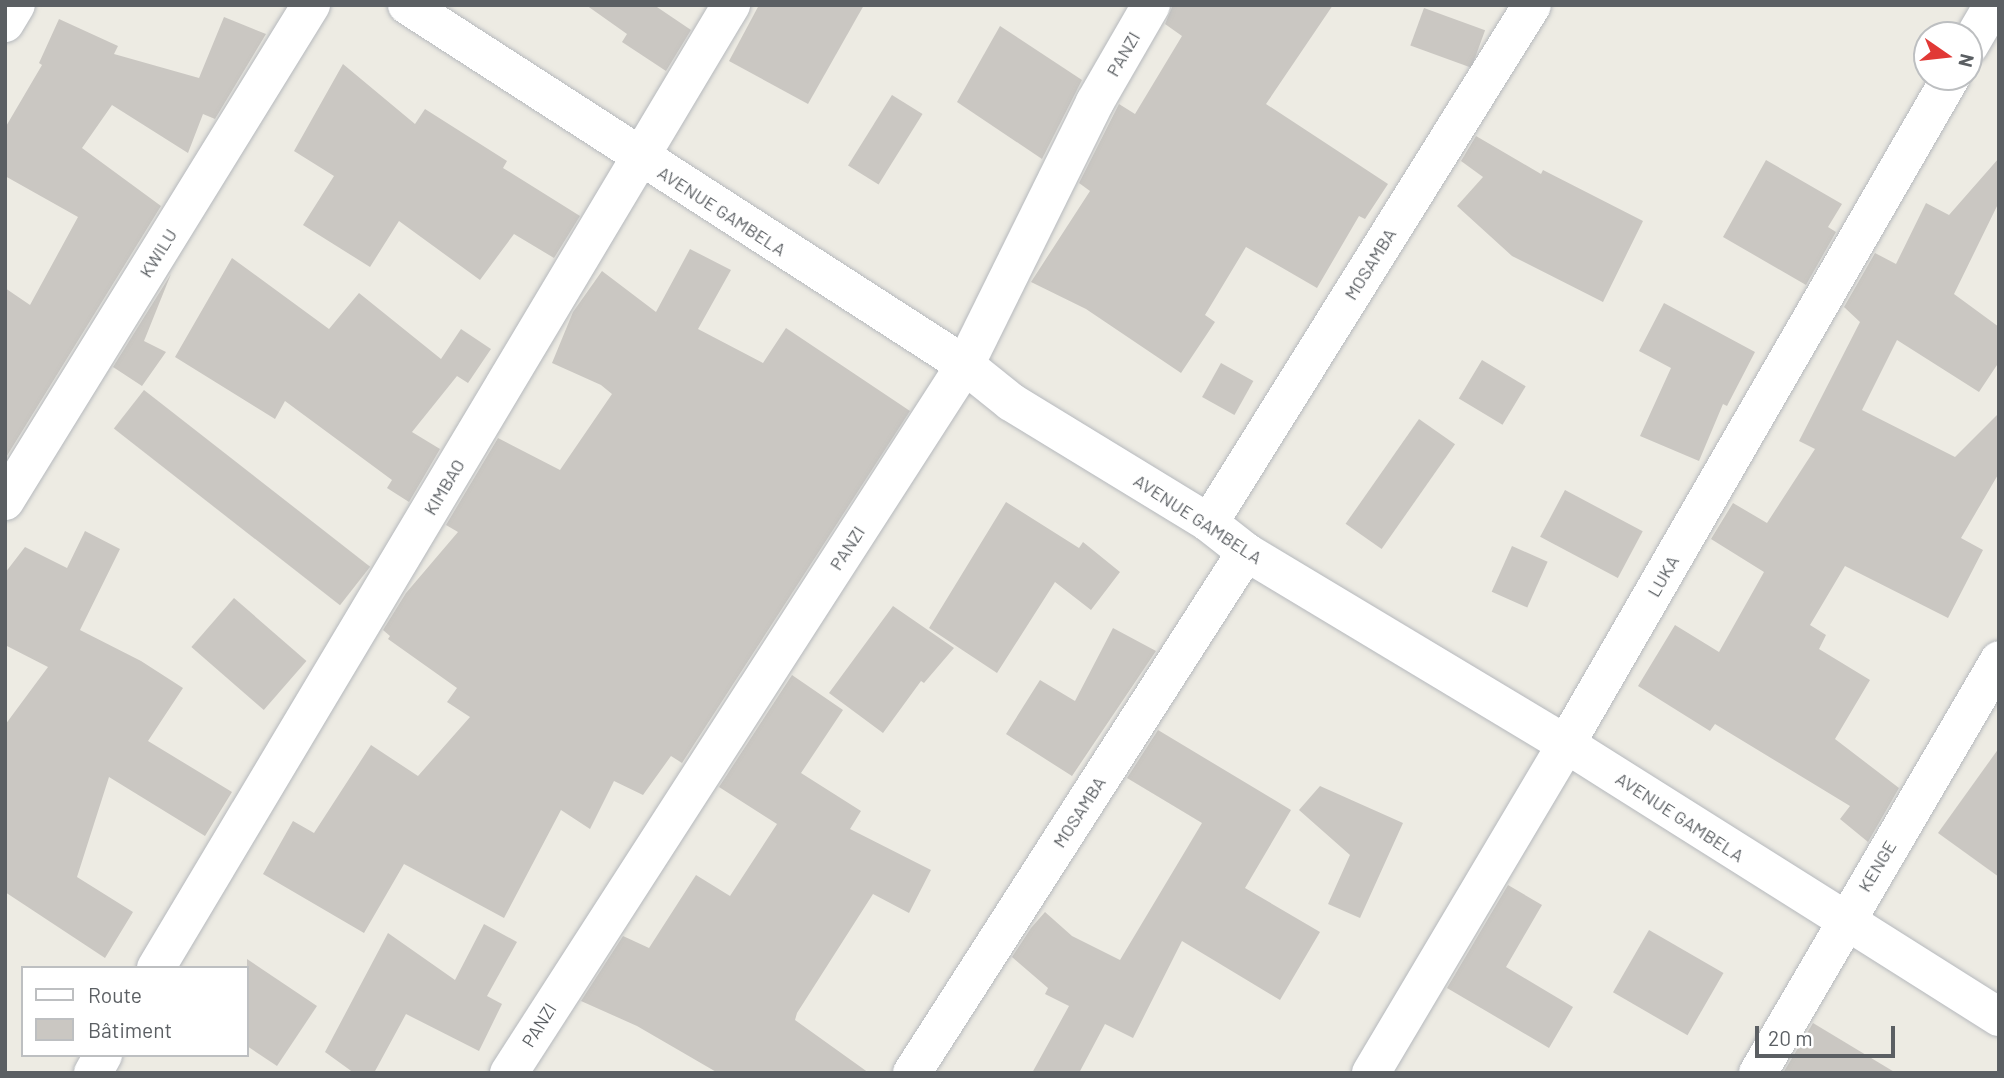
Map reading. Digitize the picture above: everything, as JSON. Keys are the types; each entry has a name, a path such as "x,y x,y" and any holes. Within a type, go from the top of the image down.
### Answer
{"street":[{"path":"5,23 16,5"},
{"name":"KWILU","path":"5,501 311,5"},
{"name":"AVENUE GAMBELA","path":"407,5 641,159 965,365 1011,402 1209,523 1247,552 1566,744 1844,923 1999,1017"},
{"name":"KIMBAO","path":"157,966 731,5"},
{"name":"PANZI","path":"509,1073 965,365 1095,102 1151,5"},
{"name":"MOSAMBA","path":"1209,523 1532,5"},
{"path":"1983,22 1993,5"},
{"name":"LUKA","path":"1371,1073 1566,744 1943,91"},
{"name":"MOSAMBA","path":"912,1073 1247,552"},
{"name":"KENGE","path":"1758,1073 1999,660"},
{"path":"93,1073 102,1057"}],"building":[{"path":"586,5 654,5 691,30 666,71 622,42 627,34"},
{"path":"759,5 864,5 808,104 729,61"},
{"path":"1173,5 1333,5 1266,104 1388,184 1365,219 1359,216 1317,288 1246,247 1205,315 1215,322 1181,373 1086,309 1031,282 1090,191 1079,183 1119,104 1135,114 1182,36 1165,24"},
{"path":"1424,8 1485,30 1471,68 1410,46"},
{"path":"224,17 266,34 215,119 203,114 188,153 112,105 82,148 161,206 5,459 5,288 30,305 78,217 5,176 5,128 42,65 39,63 59,19 118,46 114,54 199,78"},
{"path":"1000,26 1082,80 1042,159 957,102"},
{"path":"343,64 415,124 425,109 507,161 503,168 580,216 554,258 514,234 480,280 399,221 370,267 303,225 334,176 294,151"},
{"path":"892,95 923,114 879,184 848,165"},
{"path":"1476,136 1541,174 1543,170 1643,221 1603,302 1512,256 1457,206 1483,177 1461,161"},
{"path":"1999,158 1999,202 1954,294 1999,327 1999,362 1979,392 1897,340 1862,410 1955,457 1999,413 1999,473 1961,538 1983,550 1948,618 1845,566 1810,625 1826,635 1819,649 1870,680 1835,739 1899,788 1868,842 1840,819 1850,806 1715,724 1710,731 1638,686 1675,625 1719,652 1764,572 1711,539 1733,503 1767,523 1815,449 1799,441 1860,322 1844,307 1875,253 1896,264 1926,203 1949,215"},
{"path":"1766,160 1842,204 1828,227 1836,232 1806,285 1723,237"},
{"path":"690,249 731,270 698,329 763,363 786,328 910,411 682,763 671,756 643,795 614,781 590,829 561,810 504,918 404,864 364,933 263,874 293,821 314,833 371,745 418,776 470,717 447,702 457,688 388,639 390,636 383,630 406,593 458,532 446,525 498,438 560,470 612,394 601,385 552,363 573,312 602,271 656,312"},
{"path":"232,258 329,329 359,293 441,359 461,329 491,349 468,383 457,376 412,432 440,449 409,502 387,488 392,480 285,401 275,419 175,357"},
{"path":"171,274 144,341 166,352 142,386 113,367"},
{"path":"1664,303 1755,352 1727,406 1723,404 1699,461 1640,436 1671,368 1639,351"},
{"path":"1482,360 1526,386 1503,425 1459,399"},
{"path":"1221,363 1253,381 1234,415 1202,397"},
{"path":"144,390 370,567 340,605 114,429"},
{"path":"1419,419 1455,444 1382,549 1346,524"},
{"path":"1565,490 1643,531 1618,578 1540,537"},
{"path":"1006,502 1079,548 1083,542 1120,572 1091,610 1055,582 997,673 929,628"},
{"path":"85,531 120,549 80,630 141,661 183,688 148,741 232,792 205,836 109,777 77,877 133,912 105,958 5,892 5,725 48,667 5,645 5,573 25,547 67,568"},
{"path":"1512,546 1548,562 1527,608 1492,592"},
{"path":"234,598 306,661 264,710 191,647"},
{"path":"893,606 954,648 924,683 921,681 883,733 829,693"},
{"path":"1113,628 1156,651 1072,776 1006,734 1040,680 1075,701"},
{"path":"792,675 843,710 801,773 861,811 850,829 931,870 909,913 873,894 797,1013 795,1020 869,1073 718,1073 637,1026 581,1001 623,936 649,948 696,875 730,896 777,824 719,787"},
{"path":"1158,730 1291,810 1245,888 1320,932 1280,1000 1182,941 1133,1038 1105,1024 1079,1073 1032,1073 1069,1006 1045,994 1048,988 1012,957 1031,928 1045,912 1072,936 1120,960 1202,823 1127,778"},
{"path":"1999,748 1999,877 1938,833"},
{"path":"1320,786 1403,823 1360,918 1328,904 1350,855 1299,810"},
{"path":"1508,885 1542,905 1506,967 1573,1007 1549,1048 1447,988"},
{"path":"484,924 517,942 487,996 502,1004 479,1051 406,1014 374,1073 354,1073 325,1052 388,933 455,980"},
{"path":"1649,930 1723,973 1687,1035 1613,992"},
{"path":"247,959 317,1006 277,1066 248,1047"},
{"path":"1813,1023 1896,1073 1783,1073"}]}
